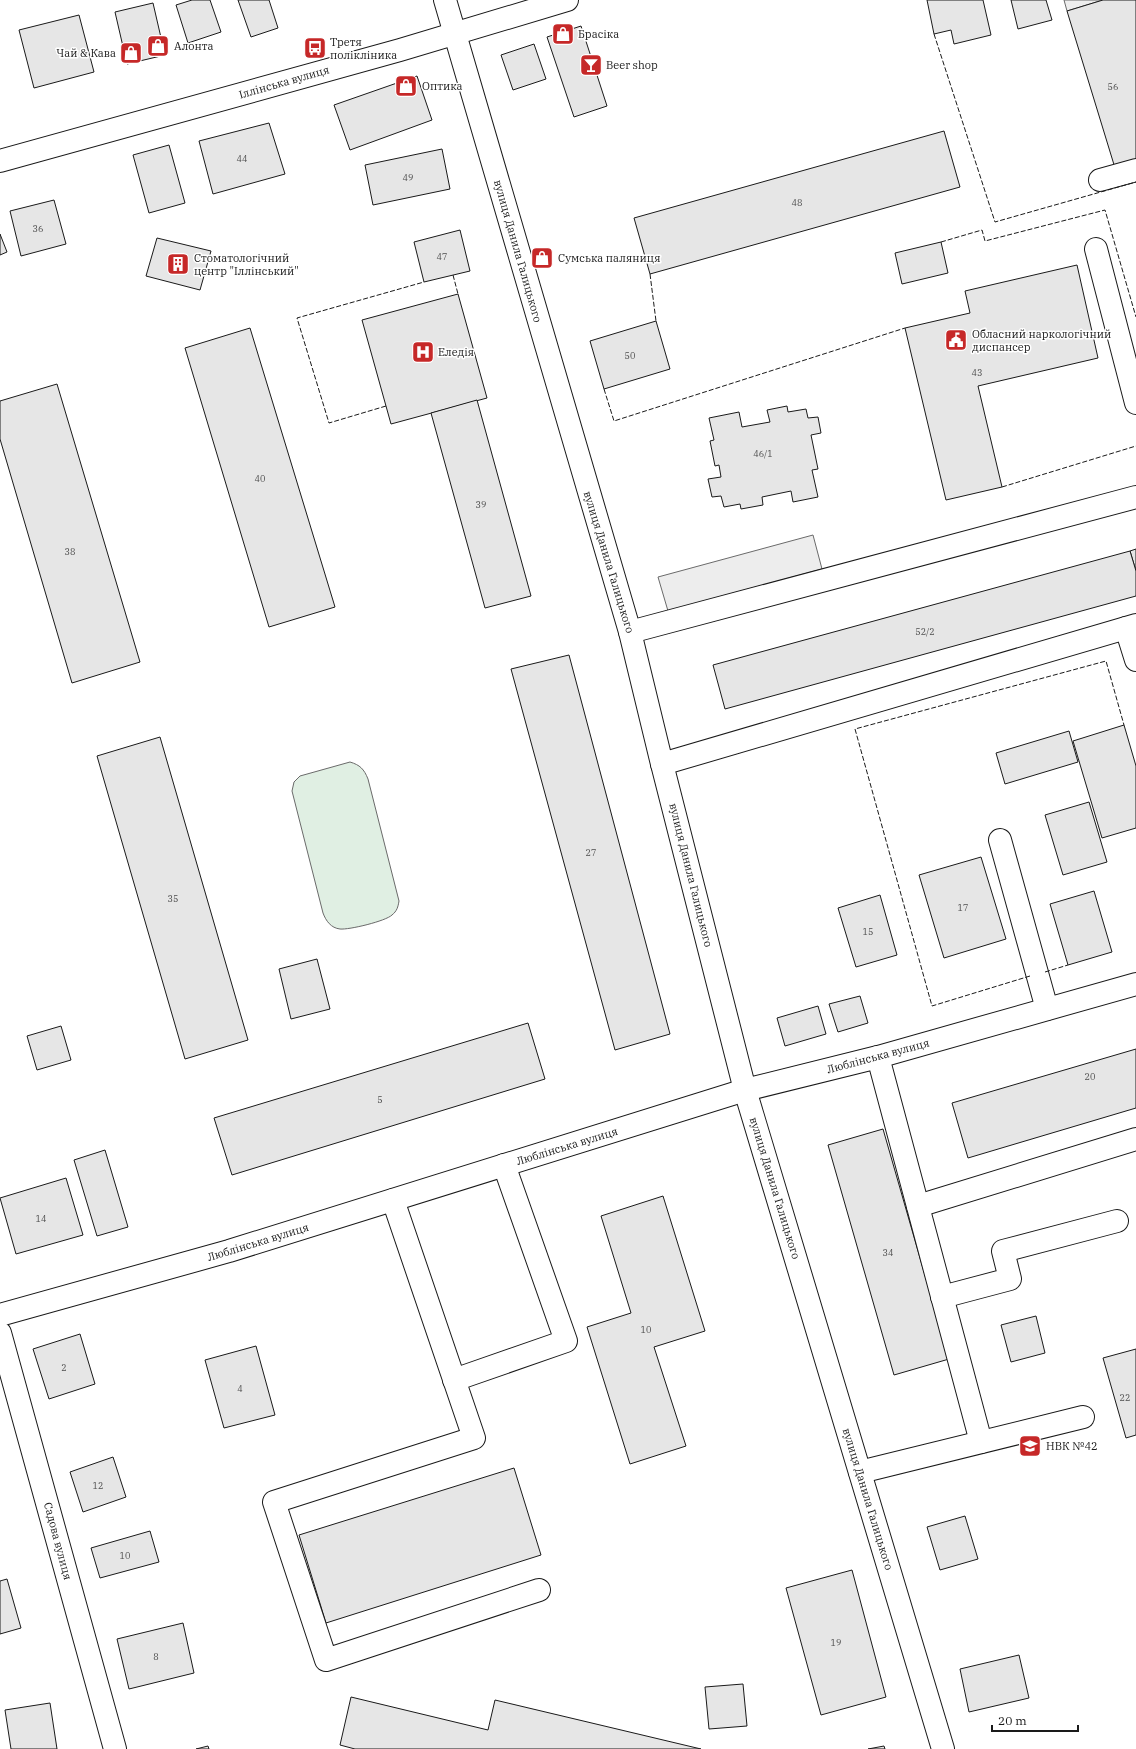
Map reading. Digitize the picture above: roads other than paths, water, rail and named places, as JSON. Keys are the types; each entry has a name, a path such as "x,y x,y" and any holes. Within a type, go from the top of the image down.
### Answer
{"street":[{"name":"вулиця Данила Галицького","path":"445,0 630,632 745,1090 943,1749"},
{"name":"Іллінська вулиця","path":"0,161 455,34 567,0"},
{"path":"1100,180 1136,170"},
{"path":"1096,249 1136,403"},
{"path":"630,632 1136,497"},
{"path":"662,764 1131,626 1136,660"},
{"path":"1000,840 1047,1009"},
{"name":"Люблінська вулиця","path":"0,1316 230,1251 745,1090 878,1057 1136,984"},
{"path":"878,1057 981,1442"},
{"path":"918,1206 1136,1139"},
{"path":"454,1380 566,1341 504,1165"},
{"path":"393,1200 474,1438 274,1502 326,1660 539,1590"},
{"path":"942,1297 1010,1279 1002,1252 1117,1221"},
{"name":"Садова вулиця","path":"0,1333 115,1749"},
{"path":"860,1472 1083,1417"}],"place":[{"name":"Брасіка","path":"563,34"},
{"name":"Алонта","path":"158,46"},
{"name":"Третя полікліника","path":"315,48"},
{"name":"Чай & Кава","path":"131,53"},
{"name":"Beer shop","path":"591,65"},
{"name":"Оптика","path":"406,86"},
{"name":"Сумська паляниця","path":"542,258"},
{"name":"Стоматологічний центр \"Іллінський\"","path":"178,264"},
{"name":"Обласний наркологічний диспансер","path":"956,340"},
{"name":"Еледія","path":"423,352"},
{"name":"НВК №42","path":"1030,1446"}]}
